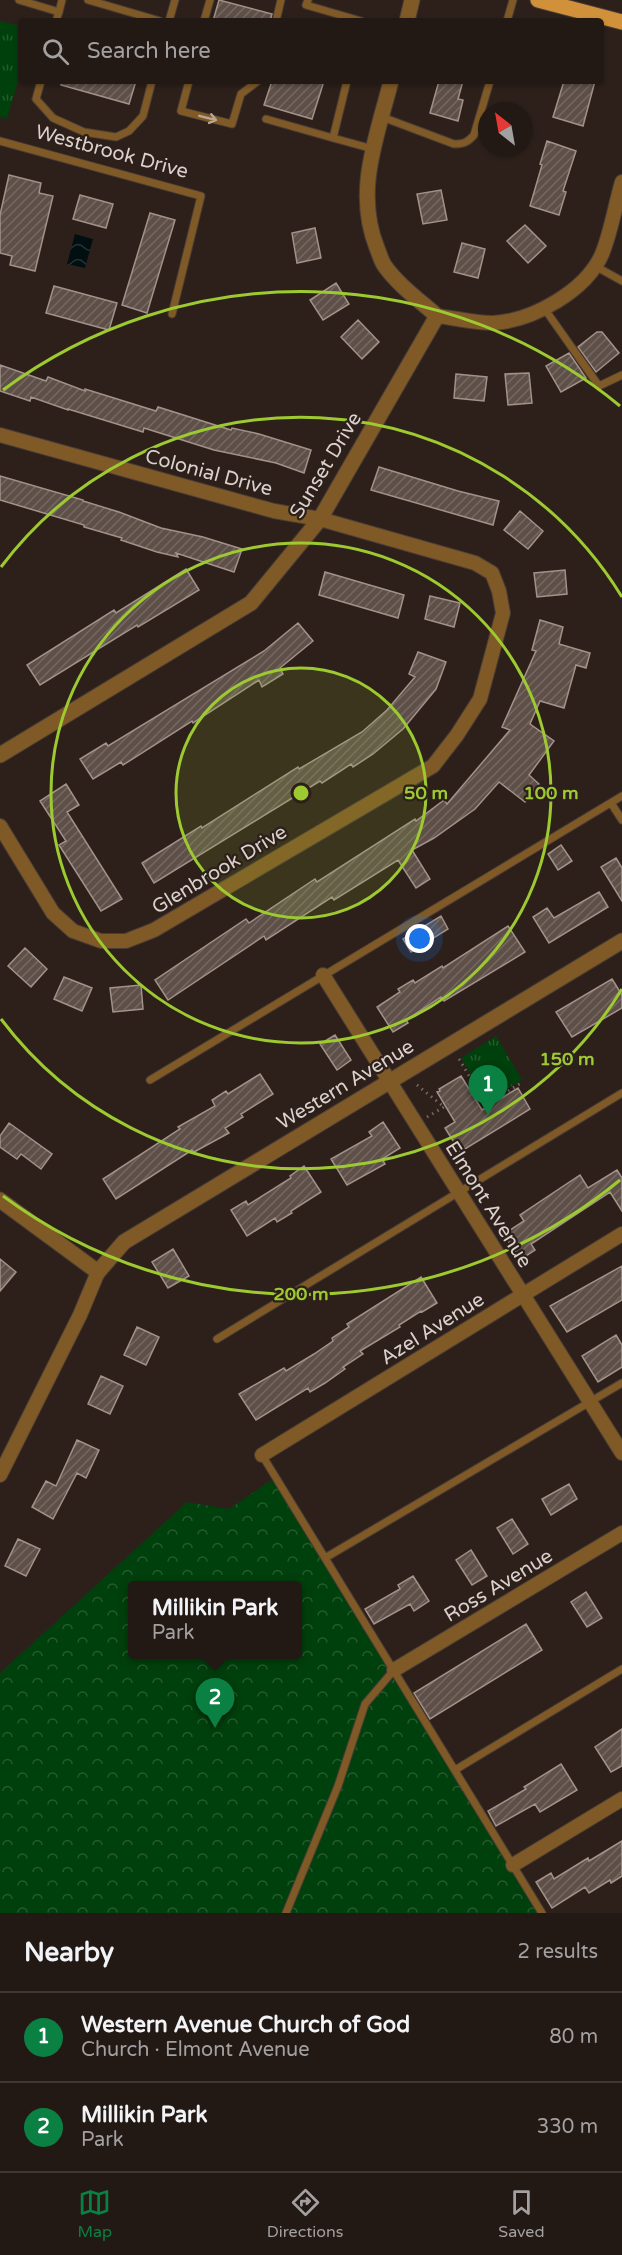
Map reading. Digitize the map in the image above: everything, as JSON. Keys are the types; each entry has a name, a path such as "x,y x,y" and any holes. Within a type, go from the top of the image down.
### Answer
{"main road":[{"path":"538,0 622,22"}],"street":[{"path":"408,18 412,0"},
{"path":"391,84 373,149 366,198 371,234 383,264 410,293 437,316 493,323 525,316 557,302 585,281 602,255 621,191"},
{"name":"Sunset Drive","path":"0,755 251,603 320,519 437,316"},
{"name":"Colonial Drive","path":"0,435 274,511 320,519 475,563 492,573 499,591"},
{"name":"Glenbrook Drive","path":"0,826 53,913 72,932 101,941 126,941 154,930 433,766 457,735 480,699 503,613 499,591"},
{"name":"Western Avenue","path":"98,1272 124,1242 622,941"},
{"name":"Elmont Avenue","path":"323,975 622,1453"},
{"path":"0,1200 98,1272 80,1315 0,1475"},
{"name":"Azel Avenue","path":"262,1455 622,1234"},
{"name":"Ross Avenue","path":"394,1670 622,1533"},
{"path":"513,1865 622,1799"}],"lane":[{"path":"19,0 59,12"},
{"path":"57,18 62,0"},
{"path":"88,0 150,18"},
{"path":"170,18 175,0"},
{"path":"205,18 210,0"},
{"path":"277,18 281,0"},
{"path":"308,0 306,5 351,18"},
{"path":"508,18 513,0"},
{"path":"40,84 36,99 53,118 84,132 116,137 129,131 143,116 151,84"},
{"path":"188,84 181,111 232,124 241,94 254,84"},
{"path":"333,138 346,84"},
{"path":"382,117 454,144 469,141 478,126 489,84"},
{"path":"266,119 373,149"},
{"name":"Westbrook Drive","path":"0,141 201,196 172,314"},
{"path":"595,266 622,281"},
{"path":"543,308 599,386 622,375"},
{"path":"150,1080 622,796"},
{"path":"611,803 622,820"},
{"path":"217,1339 622,1093"},
{"path":"325,1557 622,1383"},
{"path":"262,1455 542,1913"},
{"path":"455,1770 622,1669"},
{"path":"286,1913 338,1786 365,1704 394,1670"}],"path":[{"path":"459,1059 486,1104 523,1082"},
{"path":"417,1084 447,1106 426,1118"},
{"path":"469,1090 475,1086"}],"green space":[{"path":"0,21 18,25 18,80 7,119 0,117"},
{"path":"496,1036 522,1080 487,1100 461,1058"},
{"path":"276,1477 542,1913 0,1913 0,1673 187,1502 229,1509"}],"water":[{"path":"75,234 93,239 85,268 67,264"}],"building":[{"path":"219,0 272,14 271,18 214,18"},
{"path":"61,84 135,84 129,104"},
{"path":"271,84 323,84 312,119 264,105"},
{"path":"438,84 462,84 458,99 463,100 458,121 430,113"},
{"path":"563,84 594,84 583,126 553,117"},
{"path":"547,141 576,151 563,191 566,192 559,215 530,206"},
{"path":"9,175 41,183 39,193 53,196 35,271 10,265 12,256 0,253 0,215"},
{"path":"441,190 447,220 423,224 417,194"},
{"path":"80,195 113,204 106,228 73,219"},
{"path":"150,213 175,220 147,313 122,305"},
{"path":"525,225 546,246 528,263 507,241"},
{"path":"315,228 321,258 297,263 292,233"},
{"path":"462,243 485,249 478,278 454,272"},
{"path":"336,283 349,304 323,320 310,300"},
{"path":"54,286 117,303 109,330 46,313"},
{"path":"358,320 379,342 362,359 341,337"},
{"path":"597,332 602,332 619,353 596,372 578,347"},
{"path":"569,353 586,378 561,392 546,366"},
{"path":"0,365 46,381 48,377 85,391 85,389 156,411 158,407 231,430 232,428 259,434 311,450 304,473 276,463 214,450 144,428 143,432 31,397 30,401 0,391"},
{"path":"529,373 532,403 508,405 505,374"},
{"path":"456,374 487,377 484,401 454,398"},
{"path":"379,467 499,501 493,525 371,490"},
{"path":"0,476 83,500 161,528 203,537 242,549 234,572 176,553 178,557 157,552 121,540 122,538 84,527 84,525 0,500"},
{"path":"520,511 543,531 528,549 504,530"},
{"path":"186,569 199,590 40,685 27,665 114,610 116,613"},
{"path":"565,570 567,594 537,597 534,573"},
{"path":"325,572 404,595 398,618 319,595"},
{"path":"430,596 460,603 454,627 425,619"},
{"path":"540,620 563,627 559,644 590,653 586,668 576,665 564,708 540,701 530,724 554,741 529,775 539,784 525,802 499,782 475,809 434,838 412,850 430,879 416,888 398,860 334,900 332,897 266,940 264,936 168,1000 155,980 246,919 249,923 315,879 317,882 415,819 416,821 444,800 447,804 510,730 502,727 536,651 532,650"},
{"path":"298,623 313,641 280,668 283,674 262,687 259,680 123,765 121,762 93,779 80,759 106,743 108,746 264,651"},
{"path":"418,652 446,662 436,689 403,729 353,767 351,764 322,783 320,781 154,883 142,863 298,767 299,769 362,732 387,710 415,677 409,674"},
{"path":"66,784 79,805 67,812 122,899 101,911 59,845 66,841 40,801"},
{"path":"561,845 572,861 558,870 548,854"},
{"path":"616,858 622,868 622,901 601,867"},
{"path":"599,892 608,907 549,943 533,917 547,908 554,918"},
{"path":"441,916 448,929 411,952 403,939"},
{"path":"508,926 525,952 444,1001 441,997 406,1020 408,1023 393,1032 377,1007 400,992 398,989 413,980 415,983 442,966 443,968"},
{"path":"25,948 47,969 31,987 8,966"},
{"path":"64,977 92,988 82,1011 54,999"},
{"path":"612,979 622,995 622,1008 572,1037 556,1012"},
{"path":"141,985 143,1009 113,1012 110,988"},
{"path":"335,1035 351,1060 337,1070 320,1044"},
{"path":"260,1074 273,1094 241,1114 243,1117 225,1128 229,1133 194,1152 192,1150 116,1199 103,1179 180,1129 178,1127 215,1106 212,1100 226,1091 228,1094"},
{"path":"461,1076 482,1110 518,1088 530,1109 460,1152 445,1128 455,1122 437,1092"},
{"path":"383,1122 400,1148 382,1159 385,1164 347,1185 331,1159 372,1136 369,1132"},
{"path":"9,1123 52,1154 41,1169 21,1154 17,1159 0,1147 0,1136"},
{"path":"304,1166 321,1192 277,1222 275,1218 247,1236 231,1210 246,1201 248,1205 291,1178 290,1176"},
{"path":"617,1170 622,1178 622,1211 610,1192 531,1244 535,1250 520,1260 504,1234 524,1221 520,1215 580,1175 588,1188"},
{"path":"173,1249 189,1276 168,1288 152,1262"},
{"path":"0,1259 16,1272 0,1291"},
{"path":"622,1266 622,1300 567,1332 550,1306"},
{"path":"421,1277 437,1303 360,1351 363,1354 325,1383 310,1392 308,1388 256,1420 239,1394 284,1368 286,1371 314,1354 349,1327 347,1324"},
{"path":"137,1327 159,1337 146,1365 124,1355"},
{"path":"616,1335 622,1345 622,1367 598,1382 582,1356"},
{"path":"101,1376 123,1386 110,1414 88,1404"},
{"path":"77,1440 99,1450 86,1478 77,1473 53,1519 32,1507 46,1481 56,1486"},
{"path":"569,1484 577,1499 551,1515 542,1499"},
{"path":"512,1519 528,1544 513,1554 497,1528"},
{"path":"18,1539 40,1549 26,1576 5,1566"},
{"path":"471,1550 487,1576 472,1585 456,1560"},
{"path":"413,1576 429,1601 414,1611 410,1604 374,1624 365,1609 400,1589 398,1585"},
{"path":"586,1592 602,1618 587,1627 571,1602"},
{"path":"526,1624 542,1650 430,1719 414,1693"},
{"path":"622,1729 622,1766 611,1772 595,1747"},
{"path":"561,1764 577,1790 540,1812 535,1804 496,1826 488,1811 526,1789 524,1787"},
{"path":"622,1841 622,1876 611,1883 610,1880 589,1893 585,1887 552,1908 536,1882 551,1873 554,1879"}],"place":[{"name":"Western Avenue Church of God","path":"488,1115"},
{"name":"Millikin Park","path":"215,1728"}]}
